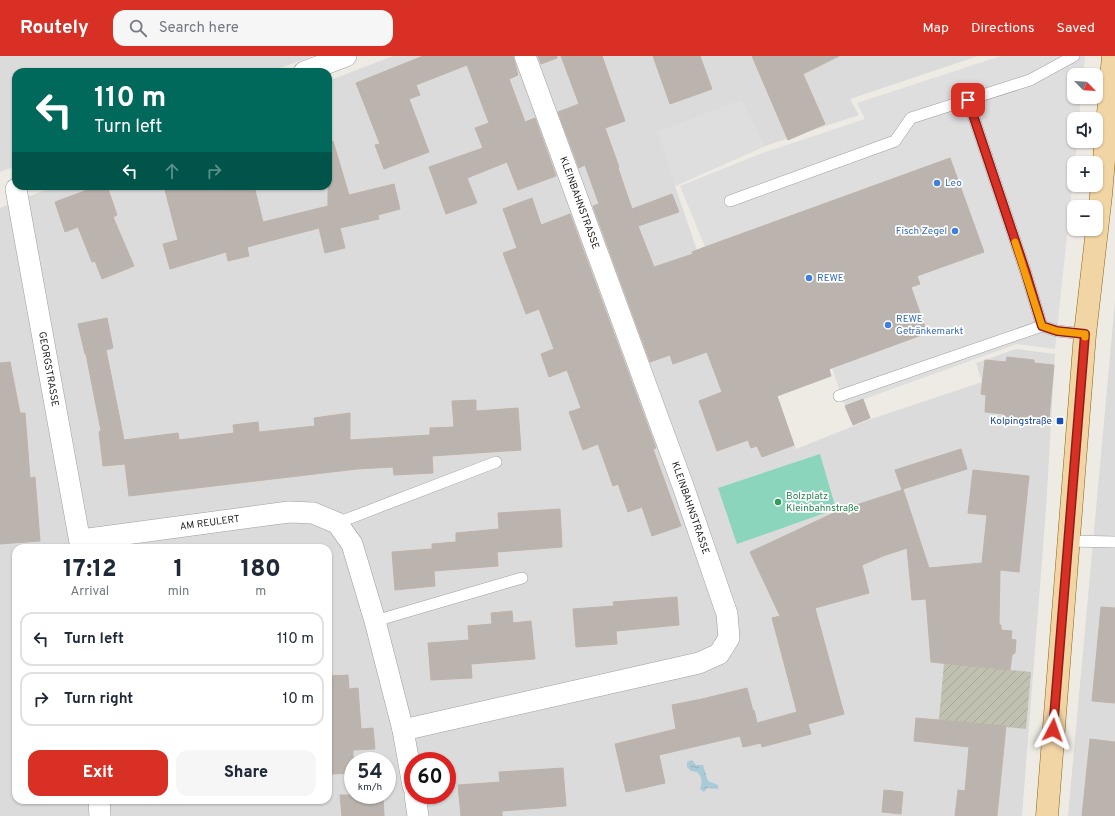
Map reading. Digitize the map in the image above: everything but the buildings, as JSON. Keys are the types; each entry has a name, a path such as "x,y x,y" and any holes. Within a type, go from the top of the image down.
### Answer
{"main road":[{"path":"1047,816 1085,334 1108,196 1113,56"}],"street":[{"path":"314,68 346,56"},
{"name":"KLEINBAHNSTRASSE","path":"403,730 699,663 719,654 729,638 727,614 683,486 526,56"},
{"name":"GEORGSTRASSE","path":"13,190 81,544"},
{"name":"AM REULERT","path":"81,544 289,512 313,513 337,523"},
{"path":"337,523 352,544 375,621 403,730 407,752"},
{"path":"99,804 100,816"},
{"path":"416,804 418,816"}],"lane":[{"path":"730,201 895,141 912,118 1030,80 1074,56"},
{"path":"968,100 1025,270 1042,326"},
{"path":"839,396 1042,326 1057,331 1085,334"},
{"path":"337,523 496,462"},
{"path":"1068,541 1115,542"},
{"path":"375,621 522,578"}],"shaded area":[{"path":"0,56 313,56 280,68 12,68 12,168 0,172"},
{"path":"393,56 978,56 850,99 859,115 765,146 675,186 697,250 692,252 693,254 620,280 649,362 723,335 774,388 796,449 871,419 982,382 976,363 1016,349 1055,354 1046,509 1022,816 0,816 0,208 45,190 332,190 332,79"},
{"path":"1001,56 1085,56 1084,68 1067,68 1067,104 1080,104 1080,112 1067,112 1067,148 1076,148 1075,156 1067,156 1067,192 1072,192 1071,200 1067,200 1067,236 1055,349 1017,344 845,406 832,368 902,291 919,284 914,269 929,263 932,271 982,253 943,161 705,247 680,186 760,154 865,119 857,103"},
{"path":"741,100 765,146 675,186 658,131"},
{"path":"1115,301 1115,816 1068,816"},
{"path":"944,663 1031,672 1026,729 939,720"}],"green space":[{"name":"Bolzplatz Kleinbahnstraße","path":"820,454 836,509 737,544 718,488"}],"water":[{"path":"692,760 696,765 703,765 708,781 718,785 718,789 707,788 704,792 700,789 702,782 700,776 697,772 691,771 687,767 687,762"}],"slow traffic":[{"path":"1015,242 1042,326 1057,331 1085,334 1085,337"}],"place":[{"name":"Leo","path":"937,183"},
{"name":"Fisch Zegel","path":"955,231"},
{"name":"REWE","path":"809,278"},
{"name":"REWE Getränkemarkt","path":"888,325"},
{"name":"Kolpingstraße","path":"1060,421"},
{"name":"Bolzplatz Kleinbahnstraße","path":"778,502"}],"route":[{"path":"968,100 1025,270 1042,326 1057,331 1085,334 1053,730"}]}
